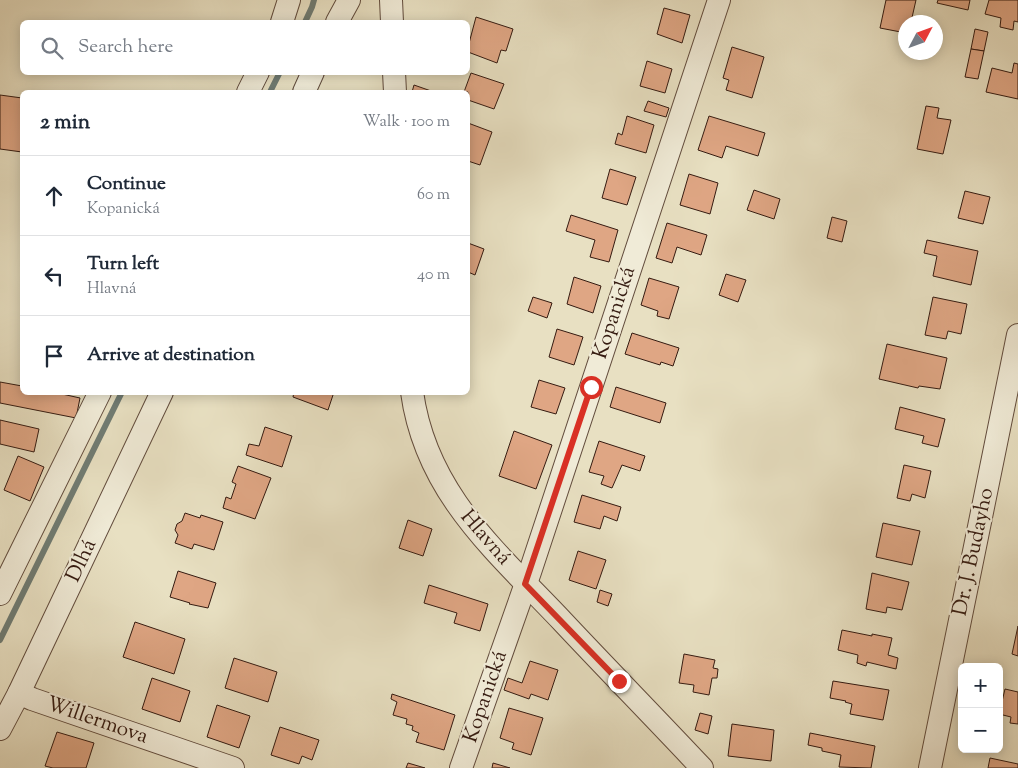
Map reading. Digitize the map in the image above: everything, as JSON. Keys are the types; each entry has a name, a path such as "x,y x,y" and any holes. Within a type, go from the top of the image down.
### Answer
{"street":[{"path":"283,20 289,0"},
{"path":"338,20 349,0"},
{"path":"391,0 392,20"},
{"name":"Kopanická","path":"461,768 525,584 719,0"},
{"path":"249,90 256,75"},
{"path":"305,90 312,75"},
{"path":"394,75 394,90"},
{"name":"Dr. J. Budayho","path":"930,768 1018,335"},
{"path":"0,594 99,395"},
{"name":"Dlhá","path":"0,729 19,693 161,395"},
{"name":"Hlavná","path":"412,395 415,411 434,467 448,493 475,530 702,768"},
{"name":"Willermova","path":"19,693 233,768"}],"building":[{"path":"886,0 916,0 913,15 898,15 898,31 880,28"},
{"path":"938,0 970,0 968,10 937,3"},
{"path":"989,0 1018,0 1018,22 1014,21 1013,30 1000,27 1001,18 985,14"},
{"path":"664,8 690,15 682,43 657,34"},
{"path":"476,17 513,29 506,51 501,50 497,63 470,53 470,40"},
{"path":"975,29 988,32 984,51 971,49"},
{"path":"732,47 764,57 752,98 726,90 729,80 723,78"},
{"path":"971,49 984,51 978,79 965,77"},
{"path":"647,61 672,69 665,93 640,86"},
{"path":"1014,63 1018,64 1018,99 986,92 992,68 1012,73"},
{"path":"471,73 504,84 494,109 470,101 470,90 465,90"},
{"path":"414,85 428,90 413,90"},
{"path":"0,95 20,98 20,152 0,149"},
{"path":"648,101 669,108 666,117 644,111"},
{"path":"926,106 939,108 937,118 951,120 943,154 917,149"},
{"path":"627,116 654,125 646,153 615,144 618,133 622,135"},
{"path":"709,116 765,133 758,156 726,146 722,158 698,150"},
{"path":"470,124 492,132 480,165 470,162"},
{"path":"610,169 636,177 627,205 602,198"},
{"path":"689,174 718,183 710,214 680,205"},
{"path":"754,190 780,199 774,219 747,210"},
{"path":"965,191 990,197 983,224 958,218"},
{"path":"571,215 618,230 609,262 590,257 595,240 566,231"},
{"path":"832,217 847,221 842,242 827,238"},
{"path":"667,223 707,235 701,255 677,247 672,263 656,258"},
{"path":"927,240 978,251 971,285 933,276 937,256 924,253"},
{"path":"470,244 484,249 475,275 470,273"},
{"path":"726,274 746,280 738,302 719,295"},
{"path":"574,277 601,286 593,313 567,304"},
{"path":"649,278 679,287 669,319 657,316 658,311 641,305"},
{"path":"533,297 552,303 547,318 528,311"},
{"path":"933,297 967,304 961,334 948,331 946,339 925,335"},
{"path":"557,329 583,337 574,365 549,357"},
{"path":"632,333 679,348 673,366 661,362 660,365 625,354"},
{"path":"887,344 947,358 940,389 919,386 918,388 879,379"},
{"path":"539,380 565,388 556,414 531,407"},
{"path":"0,382 20,386 20,395 66,395 80,398 76,418 0,403"},
{"path":"616,387 666,403 660,423 610,407"},
{"path":"293,395 333,395 328,410 293,397"},
{"path":"900,407 945,419 938,447 922,443 924,436 895,429"},
{"path":"0,420 39,429 34,452 0,444"},
{"path":"265,427 292,436 282,467 246,455 249,444 259,446"},
{"path":"514,431 552,445 536,489 499,476"},
{"path":"599,441 645,456 640,471 622,465 612,488 601,484 604,476 589,472"},
{"path":"18,456 44,467 30,501 4,490"},
{"path":"904,465 931,471 925,498 912,494 910,501 897,498"},
{"path":"238,466 271,478 255,519 223,508 226,497 231,499 236,484 232,482"},
{"path":"582,495 621,507 617,521 604,516 600,529 574,522"},
{"path":"185,513 200,518 201,515 223,522 214,550 194,544 192,549 175,543 178,535 175,530 177,524 182,521"},
{"path":"408,520 432,529 423,556 399,548"},
{"path":"883,523 920,531 912,565 876,557"},
{"path":"578,551 606,560 596,589 569,580"},
{"path":"178,571 216,583 208,608 170,597"},
{"path":"872,573 909,582 902,610 887,607 886,613 866,609"},
{"path":"429,585 488,604 480,631 454,623 457,613 424,603"},
{"path":"600,590 612,594 608,606 597,602"},
{"path":"135,622 185,639 174,674 123,657"},
{"path":"1018,626 1018,656 1012,654"},
{"path":"842,630 892,638 888,655 898,658 896,669 867,662 866,666 857,663 858,655 838,650"},
{"path":"684,654 715,660 713,668 718,669 717,678 712,678 709,695 693,692 694,685 679,683"},
{"path":"234,658 277,672 268,702 225,688"},
{"path":"530,661 558,670 548,700 531,694 529,699 504,690 508,678 522,683"},
{"path":"152,678 190,691 180,722 142,709"},
{"path":"833,681 889,690 883,720 850,714 852,704 830,698"},
{"path":"1005,689 1018,692 1018,724 1010,723 1011,717 1003,715"},
{"path":"392,694 455,715 444,750 416,742 419,733 412,730 413,726 406,724 407,719 393,715 397,702 391,699"},
{"path":"217,705 250,716 239,748 207,737"},
{"path":"509,708 543,718 531,755 512,749 514,743 500,738"},
{"path":"700,713 712,716 708,734 695,730"},
{"path":"732,724 774,730 771,761 728,756"},
{"path":"280,727 319,740 312,760 302,756 299,764 271,755"},
{"path":"57,732 94,743 86,768 53,768 45,766"},
{"path":"810,733 875,746 871,768 839,767 841,755 822,751 822,748 808,745"},
{"path":"990,758 1018,764 1018,768 988,768"},
{"path":"408,763 425,768 406,768"},
{"path":"493,763 510,768 492,768"}],"waterway":[{"path":"306,20 314,0"},
{"path":"271,90 278,75"},
{"path":"0,640 121,395"}],"route":[{"path":"591,387 525,584 619,681"}]}
